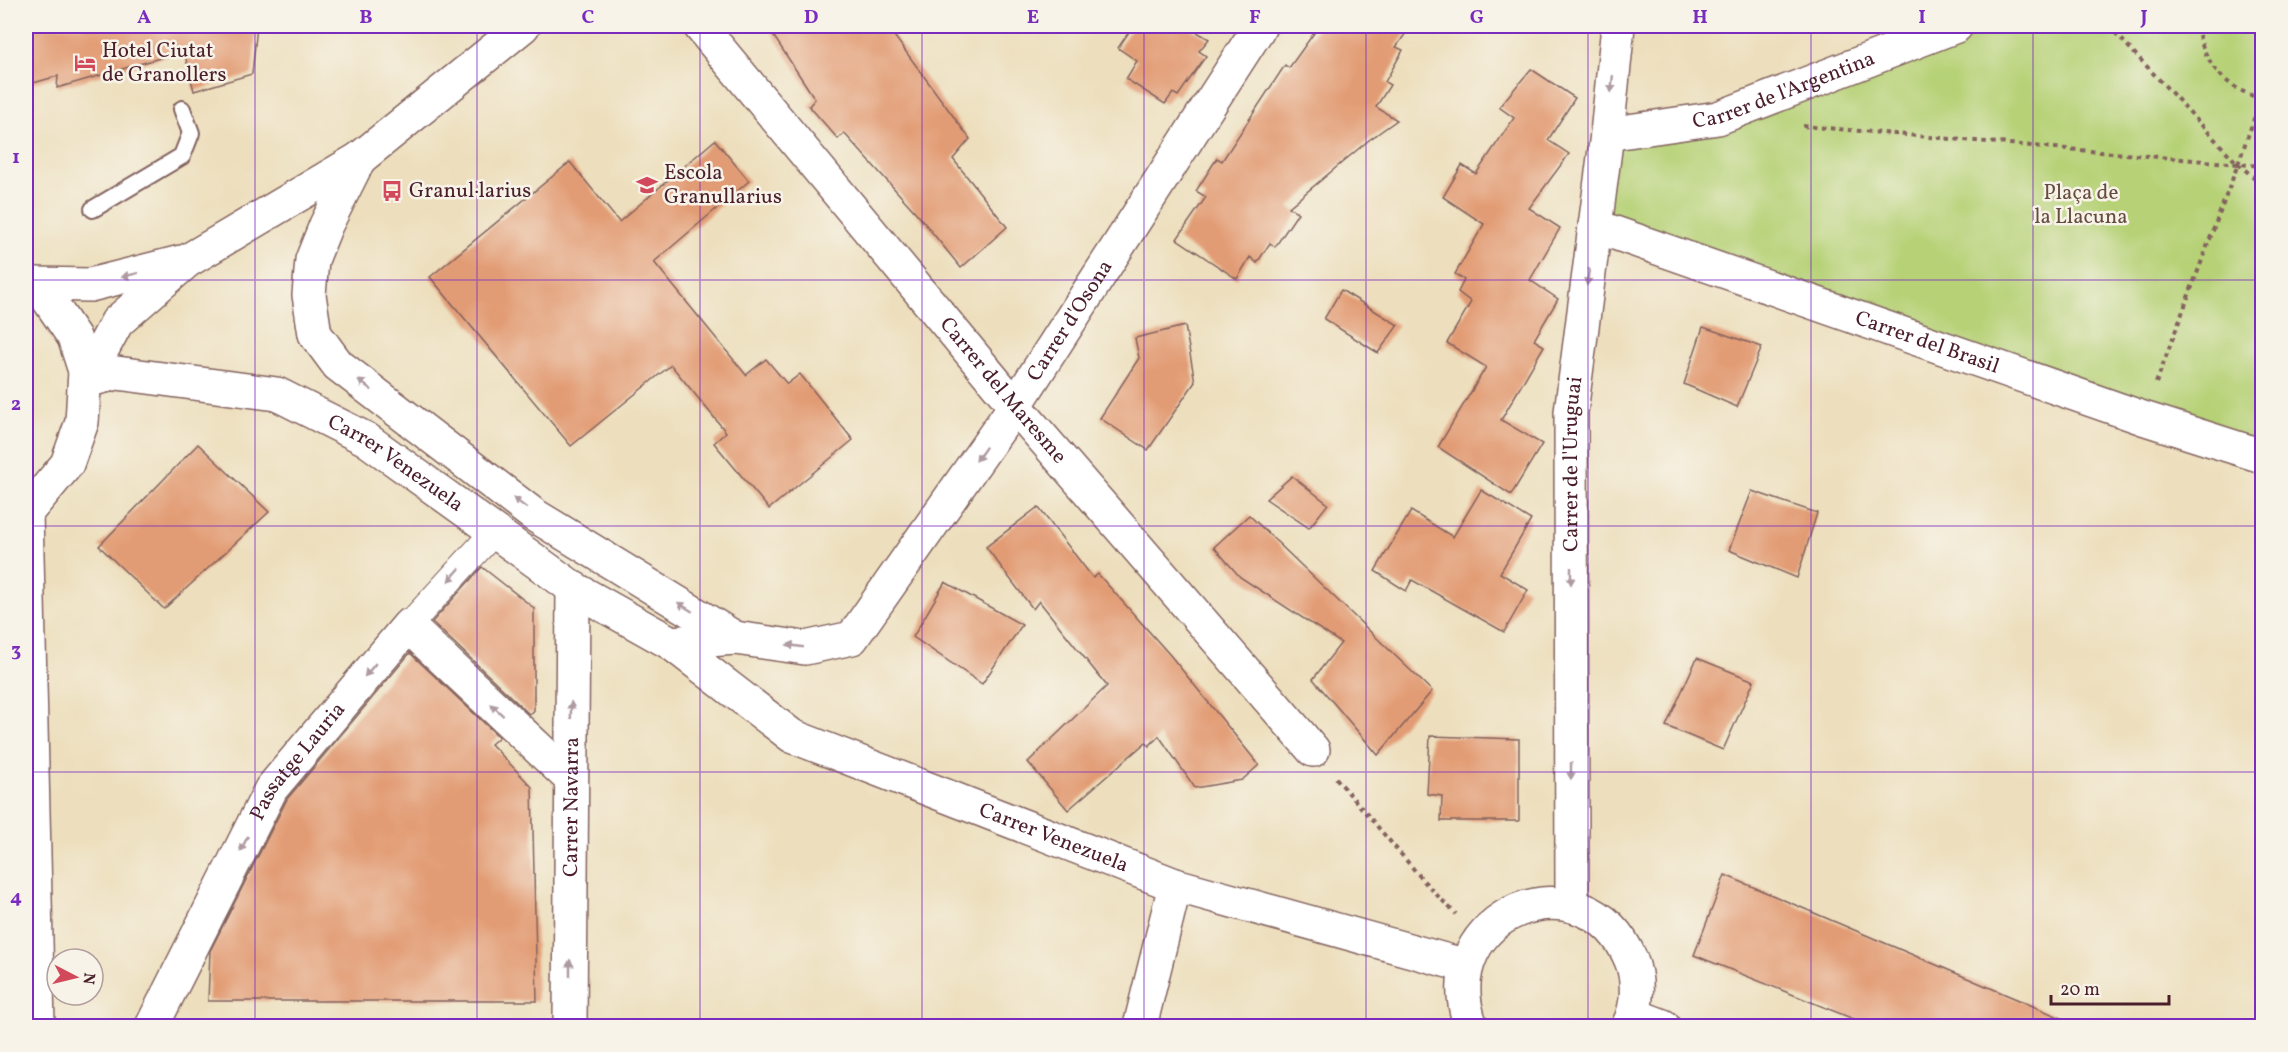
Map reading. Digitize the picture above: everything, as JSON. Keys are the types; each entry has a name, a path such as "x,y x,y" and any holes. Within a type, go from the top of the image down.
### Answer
{"street":[{"path":"85,376 96,361 117,322 187,261 359,159 523,26"},
{"name":"Carrer del Maresme","path":"700,26 1015,406 1313,750"},
{"name":"Carrer d'Osona","path":"852,638 1015,406 1260,26"},
{"name":"Carrer de l'Uruguai","path":"1572,905 1571,412 1607,134 1618,26"},
{"name":"Carrer de l'Argentina","path":"1607,134 1718,118 1956,26"},
{"name":"Carrer Venezuela","path":"359,159 326,225 312,260 309,295 315,334 338,365 534,514 735,638"},
{"name":"Carrer del Brasil","path":"1595,225 2143,418 2262,456"},
{"path":"29,282 90,285 187,261"},
{"path":"29,282 46,296 74,337 85,376 82,422 67,464 26,513 30,918 38,1026"},
{"name":"Carrer Venezuela","path":"85,376 117,373 277,394 366,439 573,588 671,644 792,736 1175,885 1466,966"},
{"name":"Passatge Lauria","path":"153,1026 271,789 408,626 494,532"},
{"name":"Carrer Navarra","path":"570,1026 573,588"},
{"path":"408,626 571,779"},
{"name":"Carrer Venezuela","path":"671,644 735,638 805,648 852,638"},
{"path":"1140,1026 1175,885"},
{"path":"1471,1026 1464,1007 1466,966 1480,938 1500,917 1530,904 1572,905 1606,922 1623,942 1636,973 1642,1023"}],"lane":[{"path":"93,209 182,156 191,133 182,109"}],"path":[{"path":"2109,26 2238,164 2262,184"},
{"path":"2143,418 2262,99 2243,93 2220,77 2204,54 2197,26"},
{"path":"1800,126 2262,166"},
{"path":"1313,750 1429,887"}],"green space":[{"name":"Plaça de la Llacuna","path":"1956,26 2262,26 2262,456 1595,226 1607,134 1718,118"}],"building":[{"name":"Hotel Ciutat de Granollers","path":"26,26 257,26 252,74 194,91 184,51 57,88 58,76 26,85"},
{"path":"767,26 887,26 970,139 953,159 1007,227 961,268 918,215 844,133 838,139 809,106 815,99"},
{"path":"1133,26 1187,26 1209,39 1199,51 1206,56 1178,96 1173,93 1165,104 1126,79 1137,61 1118,48"},
{"path":"1319,26 1411,26 1396,47 1403,50 1385,82 1390,85 1376,107 1397,120 1369,140 1289,207 1298,213 1275,247 1270,243 1257,263 1250,257 1237,279 1177,239 1206,197 1196,191 1217,158 1222,161 1285,65 1289,68"},
{"path":"1531,69 1575,98 1548,140 1569,154 1529,208 1560,228 1530,280 1558,299 1534,340 1544,346 1501,420 1542,444 1511,495 1438,447 1486,367 1447,343 1471,302 1458,292 1464,280 1455,274 1484,224 1443,197 1462,165 1476,174 1514,118 1499,107"},
{"path":"715,140 749,181 654,262 746,375 766,359 787,384 800,374 853,440 769,509 714,443 726,432 671,365 571,446 430,277 570,162 619,222"},
{"path":"1341,290 1398,325 1378,353 1324,319"},
{"path":"1185,326 1195,382 1148,450 1100,418 1139,358 1135,338"},
{"path":"1703,327 1762,347 1737,407 1684,384"},
{"path":"198,444 269,512 164,609 99,546"},
{"path":"1292,476 1328,504 1309,528 1266,499"},
{"path":"1481,490 1531,520 1500,573 1528,590 1504,632 1412,580 1406,591 1375,571 1411,511 1453,537"},
{"path":"1752,491 1817,513 1797,578 1729,550"},
{"path":"1038,507 1093,578 1098,574 1170,655 1259,765 1242,780 1195,788 1159,736 1149,746 1146,742 1068,810 1028,762 1107,686 1039,601 1033,609 986,547"},
{"path":"1249,515 1432,691 1378,755 1313,679 1341,643 1240,577 1214,547"},
{"path":"482,567 534,608 534,711 529,714 432,622"},
{"path":"945,582 1022,625 982,684 913,637"},
{"path":"410,653 499,737 491,744 532,787 537,1001 208,1001 210,951 287,799"},
{"path":"1697,658 1754,681 1723,750 1666,726"},
{"path":"1430,736 1519,739 1519,821 1441,821 1442,796 1427,794"},
{"path":"1725,875 2080,1026 1871,1026 1694,955"}],"place":[{"name":"Hotel Ciutat de Granollers","path":"85,63"},
{"name":"Escola Granullarius","path":"647,185"},
{"name":"Granul·larius","path":"392,191"}]}
